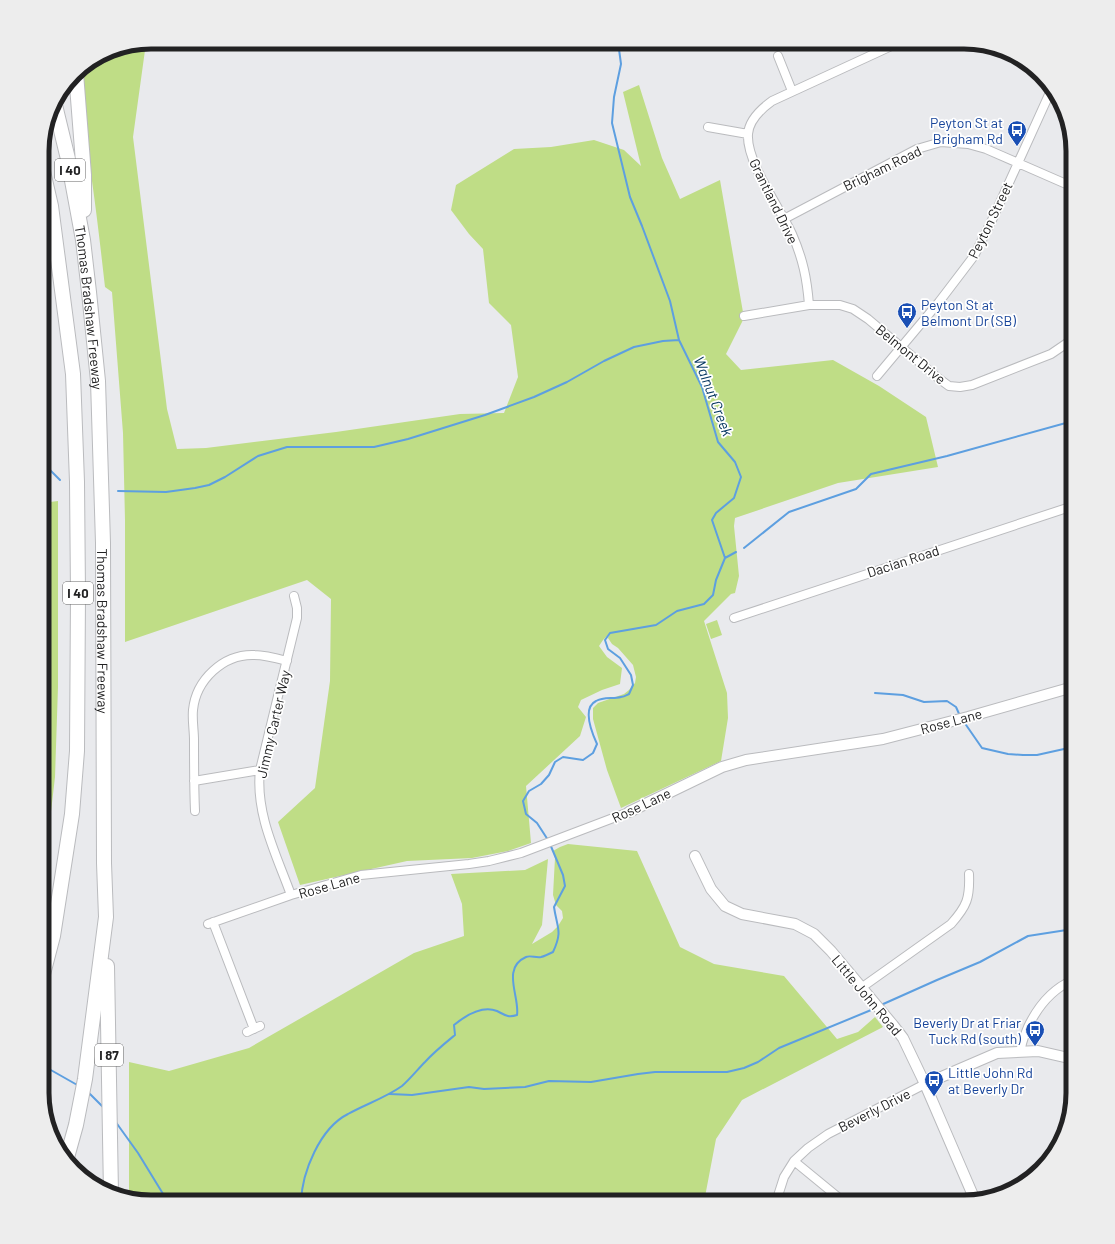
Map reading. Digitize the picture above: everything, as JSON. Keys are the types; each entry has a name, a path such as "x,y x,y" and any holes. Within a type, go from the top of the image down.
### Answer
{"highway":[{"path":"77,81 84,175 83,240"},
{"name":"Thomas Bradshaw Freeway","path":"57,113 68,160 83,240 98,381 101,481 104,855 106,917 85,1079 76,1125 68,1152"},
{"name":"Thomas Bradshaw Freeway","path":"49,197 73,374 77,482 78,618 77,751 72,814 49,949"},
{"name":"I 87","path":"106,917 111,1187"}],"street":[{"path":"708,127 748,134 751,124 760,109 772,101 875,49"},
{"path":"778,56 792,91"},
{"name":"Peyton Street","path":"877,376 939,302 974,256 993,218 1049,94"},
{"name":"Grantland Drive","path":"748,134 751,155 757,170 784,219 800,253 807,279 810,305"},
{"name":"Brigham Road","path":"784,219 917,148 941,142 968,144 986,149 1066,184"},
{"name":"Belmont Drive","path":"744,316 810,305 840,305 853,309 868,319 949,386 960,387 972,385 1039,359 1051,354 1066,344"},
{"name":"Dacian Road","path":"734,618 1066,508"},
{"name":"Jimmy Carter Way","path":"292,895 262,813 259,783 260,770 297,618 297,608 294,596"},
{"path":"195,811 193,709 202,684 208,675 224,663 235,658 253,655 270,656 287,661"},
{"name":"Rose Lane","path":"254,1029 211,923 292,895 361,874 489,861 538,847 629,812 722,767 746,760 883,740 1066,689"},
{"path":"194,781 260,770"},
{"name":"Little John Road","path":"695,856 711,889 726,906 742,914 795,924 809,930 819,939 903,1038 925,1084 973,1194"},
{"path":"861,988 951,924 962,911 969,892 969,874"},
{"path":"1021,1051 1021,1045 1025,1035 1040,1006 1048,996 1066,983"},
{"name":"Beverly Drive","path":"778,1195 784,1177 794,1161 818,1140 925,1084 997,1053 1038,1051 1066,1057"},
{"path":"794,1161 835,1195"}],"green space":[{"path":"145,49 133,137 167,409 177,449 206,448 336,432 460,414 504,413 518,377 511,325 489,303 483,249 469,234 451,210 456,185 514,149 551,147 594,140 624,150 641,166 623,92 639,85 662,158 680,199 720,180 744,318 726,354 741,370 833,360 879,386 926,417 938,467 838,483 735,518 734,526 739,576 735,593 731,594 704,621 727,693 728,718 721,761 621,808 607,770 593,719 593,708 598,703 624,694 635,683 636,677 633,665 608,638 610,633 599,646 607,657 622,668 620,684 602,690 581,700 578,707 586,717 580,736 526,786 531,843 508,851 472,858 407,861 300,885 278,822 315,788 330,681 331,599 307,580 125,642 123,433 112,292 105,287 81,96 81,77 94,66 106,59 124,52"},
{"path":"58,501 58,687 55,777 49,829 49,502"},
{"path":"717,620 722,635 711,639 706,624"},
{"path":"568,844 637,851 680,947 714,964 784,976 837,1039 858,1032 875,1017 883,1027 742,1100 716,1139 705,1195 151,1195 129,1193 129,1062 169,1071 249,1048 414,953 464,936 462,904 451,874 525,870 548,859 542,925 532,944 552,932 563,918 562,911 556,905 553,895 555,858 553,851"}],"waterway":[{"name":"Walnut Creek","path":"548,840 537,823 526,814 523,801 529,791 541,784 549,775 555,762 563,757 583,760 593,753 597,744 589,721 592,704 602,699 625,696 629,694 633,685 631,675 620,658 608,649 605,640 610,633 656,625 677,611 704,604 713,595 716,580 725,558 712,520 716,513 734,498 741,477 735,462 718,442 702,387 679,340 670,301 630,197 612,123 614,97 621,64 619,49"},
{"path":"118,491 166,492 209,485 225,477 258,456 287,447 374,447 408,439 485,415 534,397 567,382 604,361 634,347 663,341 679,340"},
{"path":"744,548 789,512 856,489 871,474 947,456 1066,423"},
{"path":"49,469 60,480"},
{"path":"725,558 736,552"},
{"path":"875,693 903,695 924,702 947,701 956,707 960,716"},
{"path":"964,722 982,748 1008,754 1023,755 1037,755 1066,749"},
{"name":"Walnut Creek","path":"302,1195 305,1178 314,1152 329,1129 338,1121 348,1114 402,1086 439,1048 455,1035 454,1025 468,1015 486,1009 497,1011 509,1016 517,1015 513,983 514,968 526,957 541,957 553,952 559,934 554,907 565,886 563,875 550,844"},
{"path":"881,1005 980,962 1028,936 1066,930"},
{"path":"390,1094 412,1095 469,1087 484,1089 525,1087 549,1081 591,1082 655,1072 727,1072 744,1068 758,1062 779,1048 876,1008"},
{"path":"49,1069 79,1086"},
{"path":"88,1092 103,1107"},
{"path":"115,1121 138,1153 164,1195"}],"place":[{"name":"Peyton St at Brigham Rd","path":"1017,147"},
{"name":"Peyton St at Belmont Dr (SB)","path":"907,329"},
{"name":"Beverly Dr at Friar Tuck Rd (south)","path":"1035,1047"},
{"name":"Little John Rd at Beverly Dr","path":"934,1097"}]}
